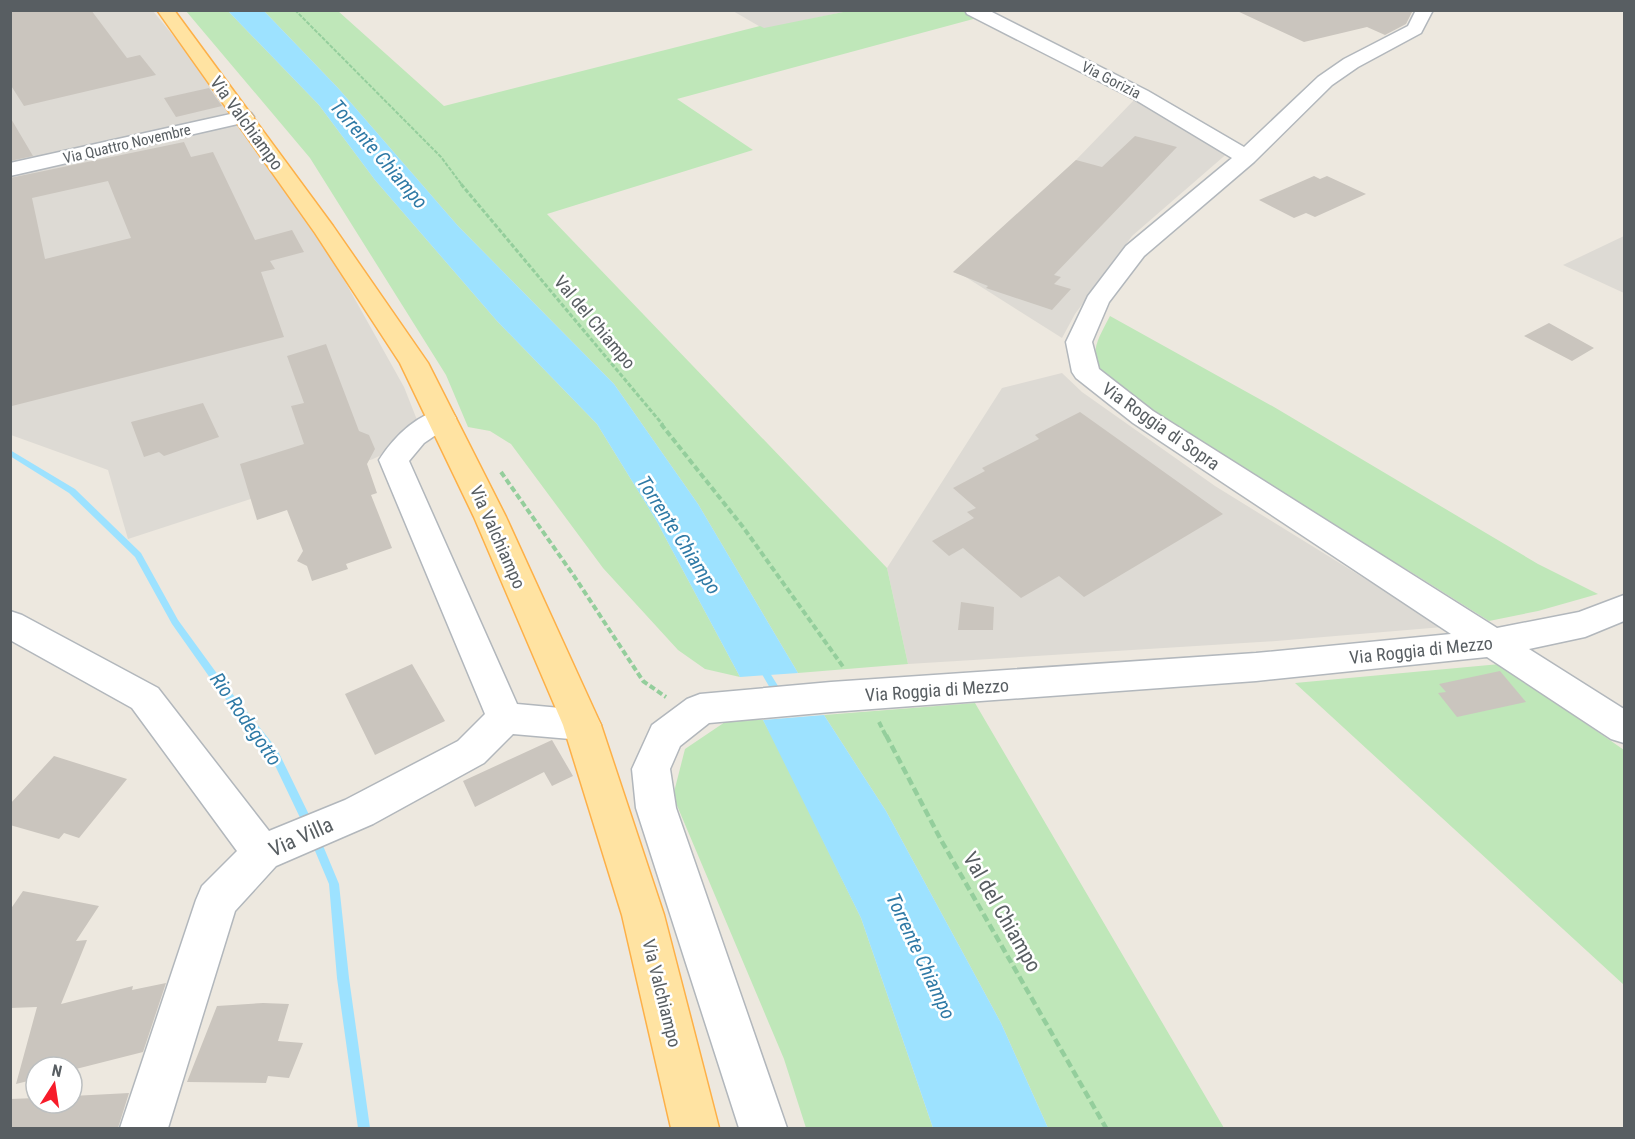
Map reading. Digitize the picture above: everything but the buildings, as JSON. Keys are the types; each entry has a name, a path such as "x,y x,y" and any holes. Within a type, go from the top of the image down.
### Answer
{"main road":[{"name":"Via Valchiampo","path":"165,10 325,231 414,363 490,517 582,725 643,915 695,1128"}],"street":[{"name":"Via Gorizia","path":"972,10 1141,95 1246,157"},
{"name":"Via Roggia di Sopra","path":"1425,10 1415,29 1351,63 1325,81 1246,157 1135,251 1097,301 1079,342 1086,372 1143,417 1624,728"},
{"name":"Via Quattro Novembre","path":"10,170 244,117"},
{"path":"442,418 414,436 394,460 506,718 582,725"},
{"name":"Via Roggia di Mezzo","path":"715,708 839,685 1256,667 1491,643 1585,624 1624,607"},
{"path":"10,624 145,698 262,853"},
{"path":"715,708 665,736 651,770 656,808 763,1128"},
{"name":"Via Villa","path":"144,1128 217,900 262,853 359,812 471,752 506,718"}],"path":[{"name":"Val del Chiampo","path":"295,10 441,157 470,196 639,394 722,500 839,685"},
{"path":"496,465 574,576 643,681 670,700 715,708"},
{"name":"Val del Chiampo","path":"877,719 941,840 1106,1128"}],"shaded area":[{"path":"10,11 153,11 235,111 125,140 11,164"},
{"path":"733,11 848,11 764,29"},
{"path":"1134,100 1230,151 1132,236 1075,314 1062,338 964,276 953,272 1076,160"},
{"path":"242,121 314,226 404,387 423,435 373,459 128,539 108,470 11,435 10,175 130,150"},
{"path":"1624,236 1624,293 1563,265"},
{"path":"1062,373 1082,392 1215,486 1443,627 1276,641 908,664 887,568 1002,388"}],"green space":[{"path":"186,11 228,11 319,105 375,180 497,321 597,424 656,520 740,677 705,669 678,650 603,568 511,444 490,431 468,427 446,375 310,158"},
{"path":"264,11 338,11 444,106 760,26 764,28 848,11 962,11 977,18 677,99 753,150 547,214 887,568 908,664 798,673 698,504 614,384 458,226 338,88"},
{"path":"1110,316 1274,407 1538,564 1598,594 1538,611 1489,621 1239,470 1109,382 1097,365 1096,349 1097,342"},
{"path":"1500,664 1624,750 1624,985 1295,683"},
{"path":"975,703 1224,1128 1048,1128 1001,1023 886,811 824,715"},
{"path":"728,720 763,720 778,748 861,918 933,1128 806,1128 784,1059 673,796 685,749"}],"water":[{"path":"228,11 264,11 338,88 458,226 614,384 698,504 798,673 740,677 656,520 597,424 497,321 375,180 319,105"},
{"path":"824,715 886,811 1001,1023 1048,1128 933,1128 861,918 763,720"}],"waterway":[{"name":"Rio Rodegotto","path":"10,452 72,491 138,555 175,622 223,689 274,752 309,825"},
{"name":"Torrente Chiampo","path":"762,667 780,697"},
{"name":"Rio Rodegotto","path":"315,839 334,884 343,978 364,1128"}]}
